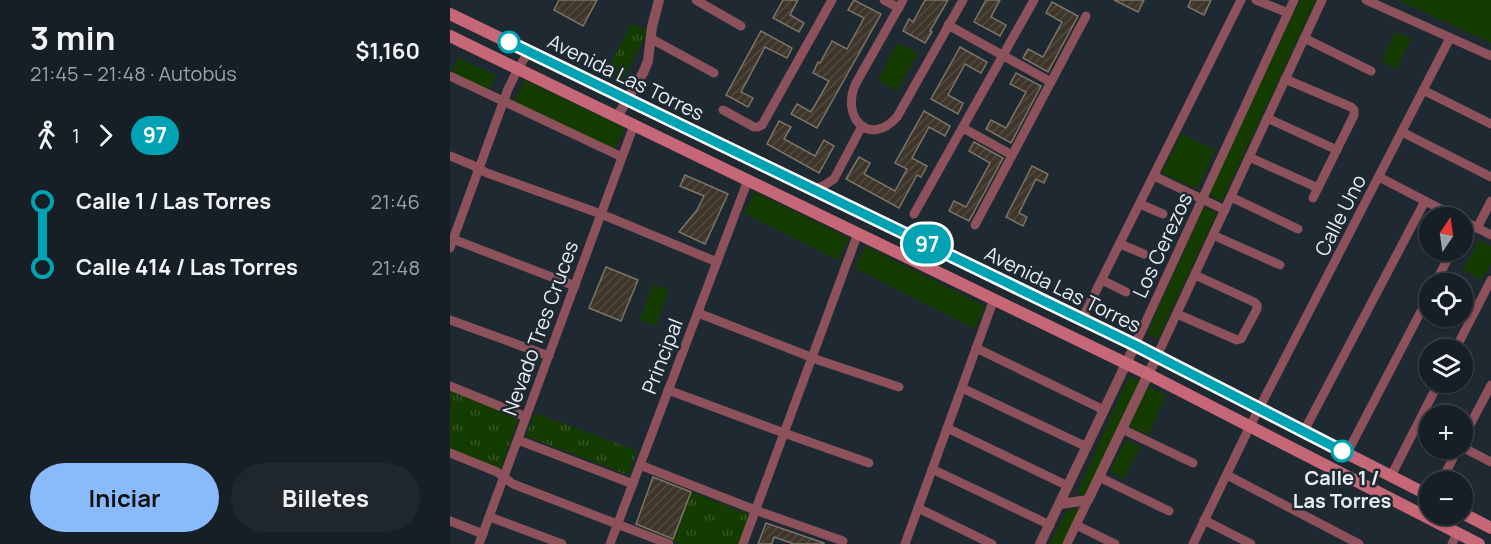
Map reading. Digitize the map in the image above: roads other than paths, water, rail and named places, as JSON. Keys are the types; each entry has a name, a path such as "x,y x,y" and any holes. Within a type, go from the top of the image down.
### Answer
{"main road":[{"name":"Avenida Las Torres","path":"450,14 1135,345 1419,490"},
{"name":"Avenida Las Torres","path":"450,36 1126,363 1250,426 1455,538 1479,544"},
{"path":"732,172 733,161 740,155"},
{"path":"872,240 881,233 882,222"},
{"path":"1473,519 1491,528"}],"street":[{"path":"617,117 648,61 650,38 659,0"},
{"path":"696,0 741,26"},
{"path":"723,110 754,127 762,125 832,0"},
{"path":"884,0 901,4 851,94 850,105 853,114 862,126 872,129 880,129 897,117 963,0"},
{"path":"914,214 1034,0"},
{"path":"1082,319 1241,0"},
{"path":"1256,0 1288,13"},
{"name":"Los Cerezos","path":"1040,544 1135,345 1294,0"},
{"path":"1067,544 1177,314 1322,0"},
{"path":"1366,0 1491,56"},
{"path":"975,225 1086,16"},
{"path":"948,25 1051,82"},
{"path":"650,38 714,73"},
{"path":"1304,38 1371,70"},
{"name":"Calle Uno","path":"1193,544 1250,426 1450,38"},
{"path":"529,51 504,101 451,242 575,286"},
{"path":"450,76 622,157"},
{"path":"1285,79 1353,108 1354,115 1313,198"},
{"path":"1424,90 1491,124"},
{"path":"1267,118 1336,150"},
{"name":"Nevado Tres Cruces","path":"480,544 634,125"},
{"path":"837,201 834,180 862,126"},
{"path":"963,128 1012,154"},
{"path":"1402,132 1491,177"},
{"path":"450,156 497,177 601,214 717,262"},
{"path":"1249,157 1318,188"},
{"path":"1154,176 1225,210"},
{"path":"1379,177 1437,207"},
{"name":"Principal","path":"610,544 748,180"},
{"path":"812,189 825,186 834,180"},
{"path":"1231,197 1298,228"},
{"path":"1304,431 1425,201"},
{"path":"1477,228 1491,201"},
{"path":"1140,204 1163,214"},
{"path":"1473,227 1491,235"},
{"path":"743,544 858,233"},
{"path":"1213,235 1280,265"},
{"path":"1120,244 1144,254"},
{"path":"1177,314 1237,340 1242,337 1257,309 1254,302 1195,275"},
{"path":"1102,280 1126,292"},
{"path":"1461,339 1491,280"},
{"path":"905,544 994,299"},
{"path":"698,313 812,357 899,387"},
{"path":"1347,453 1419,315"},
{"path":"450,320 549,356"},
{"path":"976,348 1104,410"},
{"path":"1473,419 1491,385"},
{"path":"450,386 526,417"},
{"path":"962,388 1087,447"},
{"path":"668,390 869,463"},
{"path":"1391,476 1433,393"},
{"path":"1481,404 1491,409"},
{"path":"947,428 1068,486"},
{"path":"1122,429 1193,463"},
{"path":"518,440 633,484"},
{"path":"450,453 497,472 513,484 669,544"},
{"path":"1473,454 1491,462"},
{"path":"640,465 755,510 843,541"},
{"path":"932,469 1050,525"},
{"path":"1227,475 1359,544"},
{"path":"1099,477 1169,511"},
{"path":"1060,504 1088,500"},
{"path":"918,508 992,544"},
{"path":"490,517 562,544"},
{"path":"1204,520 1251,544"},
{"path":"450,521 483,534"},
{"path":"1076,525 1115,544"}],"place":[{"name":"Calle 1 / Las Torres","path":"1342,451"}]}
